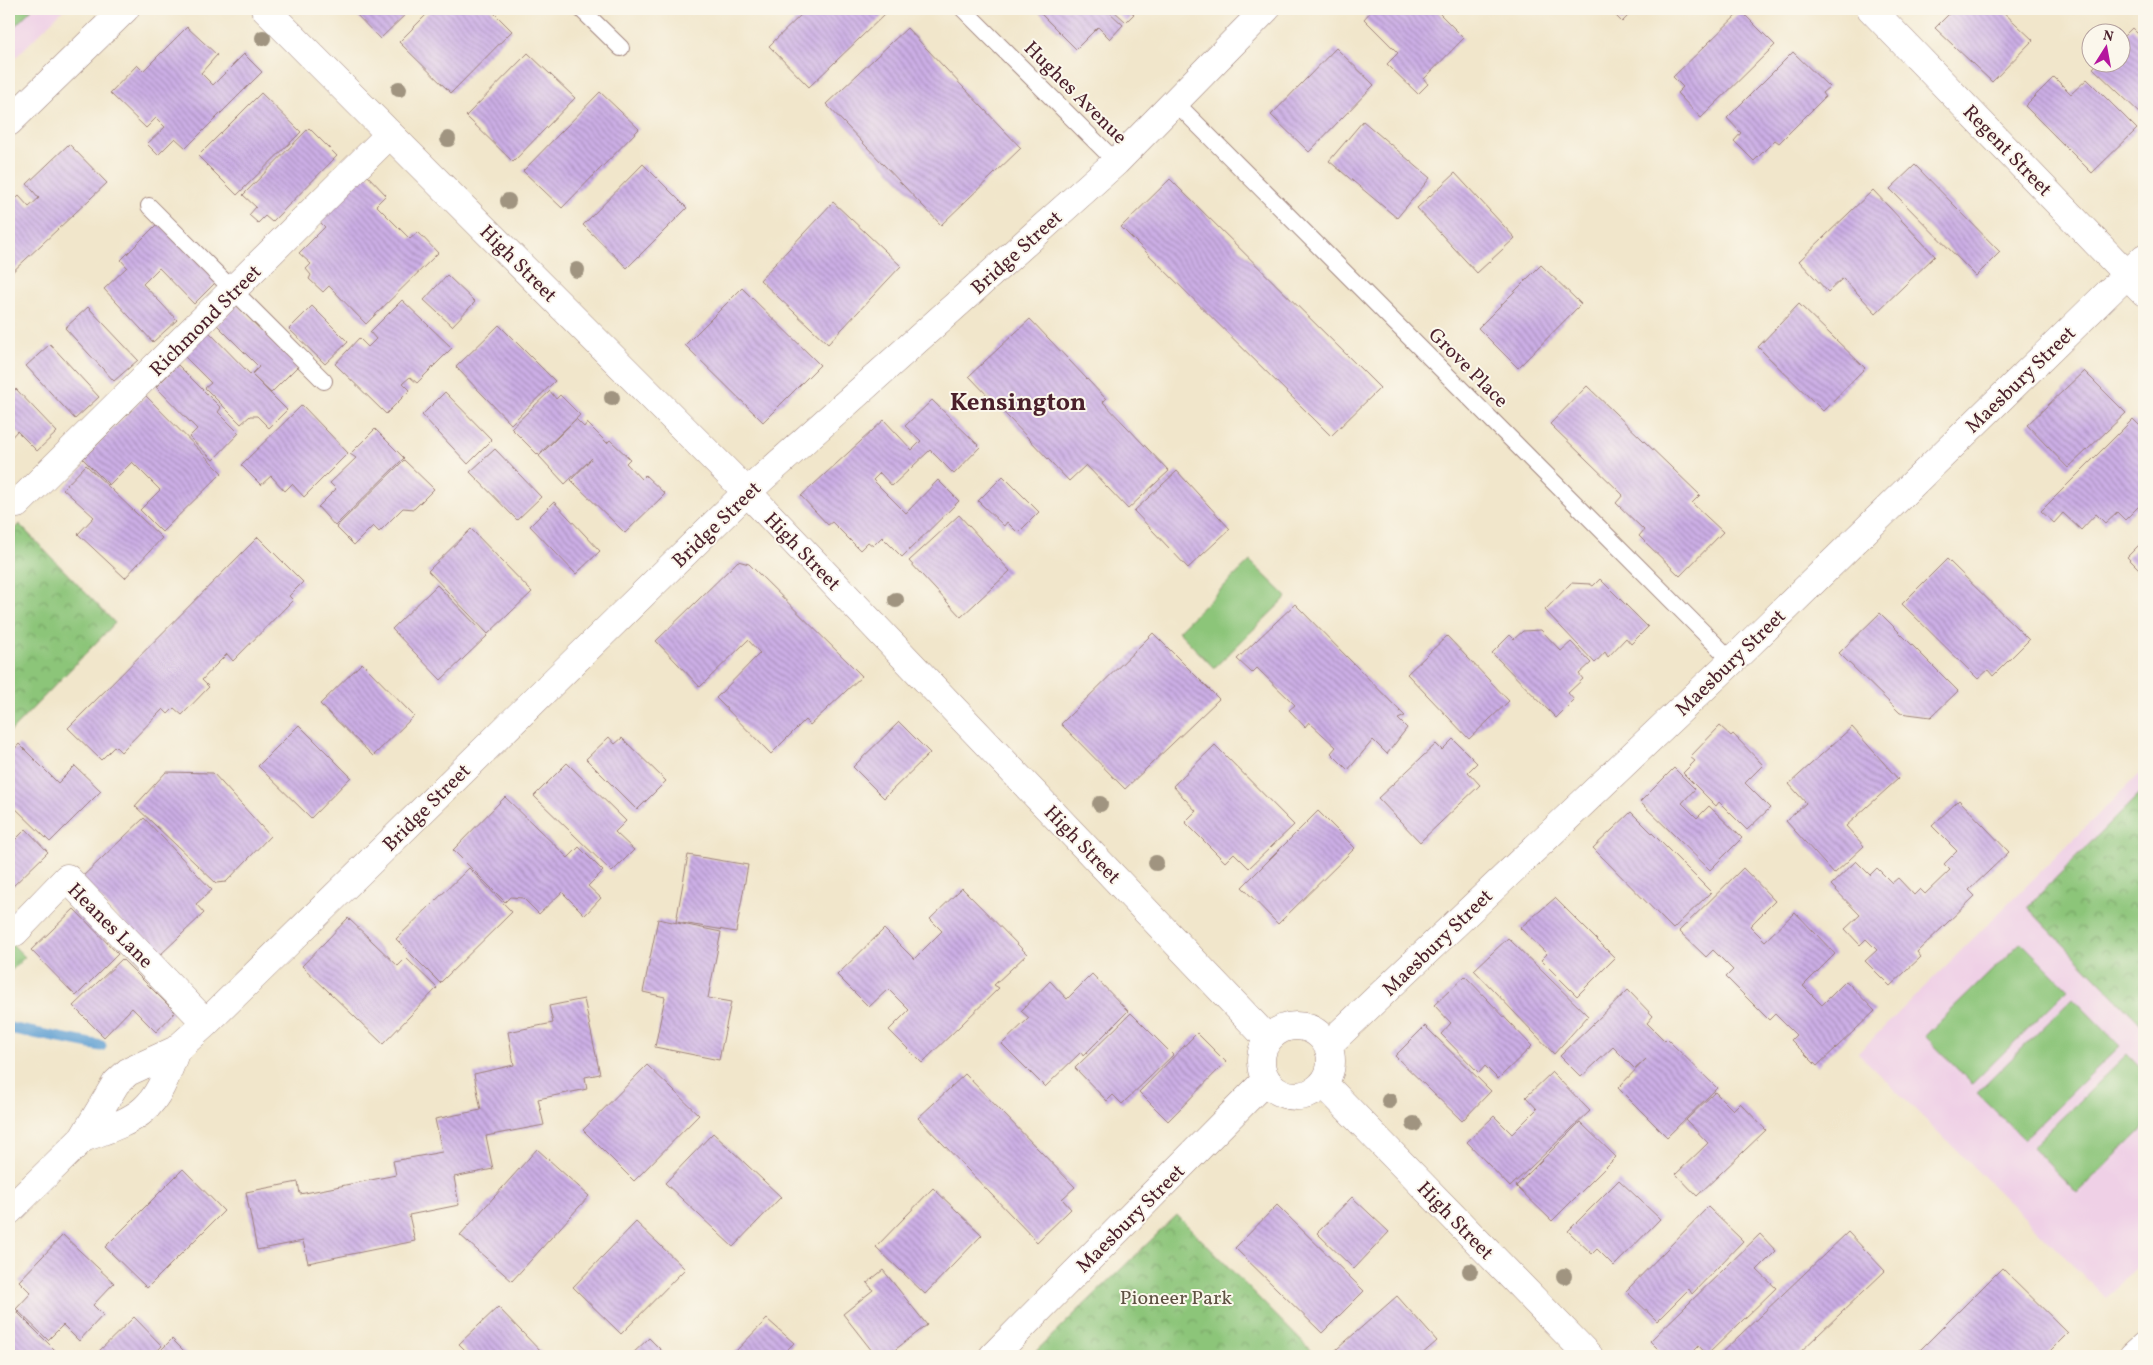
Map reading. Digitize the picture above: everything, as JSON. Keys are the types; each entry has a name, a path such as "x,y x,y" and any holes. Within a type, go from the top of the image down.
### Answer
{"street":[{"path":"9,122 125,9"},
{"name":"High Street","path":"265,9 747,492 1268,1039"},
{"name":"Bridge Street","path":"9,1211 83,1138 116,1083 139,1066 176,1050 206,1024 747,492 1116,162 1176,103 1266,9"},
{"name":"Regent Street","path":"1871,9 2139,274"},
{"name":"Richmond Street","path":"17,504 234,292 390,134"},
{"name":"Maesbury Street","path":"1328,1045 2139,274"},
{"name":"Heanes Lane","path":"15,932 67,878 206,1024"},
{"path":"1302,1026 1321,1035 1328,1045 1332,1057 1331,1069 1318,1090 1294,1097 1282,1094 1266,1080 1262,1069 1261,1057 1268,1039 1283,1029 1302,1026"},
{"name":"Bridge Street","path":"83,1138 125,1124 141,1113 163,1085 176,1050"},
{"name":"Maesbury Street","path":"993,1356 1266,1080"},
{"name":"High Street","path":"1324,1083 1589,1356"},
{"path":"2133,1356 2144,1346"}],"lane":[{"path":"580,9 621,48"},
{"name":"Hughes Avenue","path":"963,9 1116,162"},
{"name":"Grove Place","path":"1176,103 1732,661"},
{"path":"149,206 324,382"}],"shaded area":[{"path":"9,9 64,9 9,64"},
{"path":"2144,769 2144,1260 2106,1298 1858,1053"}],"green space":[{"path":"9,9 32,9 12,29 9,25"},
{"path":"19,524 115,623 9,733 9,535"},
{"path":"1250,561 1287,597 1214,668 1178,631"},
{"path":"2144,789 2144,1027 2027,907"},
{"path":"9,941 25,957 9,973"},
{"path":"2021,942 2068,989 1972,1084 1925,1036"},
{"path":"2073,998 2120,1046 2024,1139 1977,1093"},
{"path":"2127,1054 2144,1072 2144,1127 2077,1193 2032,1147"},
{"name":"Pioneer Park","path":"1177,1215 1316,1356 1031,1356"}],"building":[{"path":"351,9 411,9 380,39"},
{"path":"432,9 490,9 512,31 451,93 399,42"},
{"path":"807,9 881,9 885,14 809,87 769,46"},
{"path":"1036,9 1106,9 1123,25 1110,39 1098,27 1076,49"},
{"path":"1112,9 1128,9 1134,14 1126,22"},
{"path":"1373,9 1435,9 1464,38 1424,79 1428,84 1418,94 1387,64 1398,53 1364,19"},
{"path":"1609,9 1635,9 1622,22"},
{"path":"1954,9 2000,9 2033,40 1992,82 1935,28"},
{"path":"1741,11 1775,45 1701,118 1677,93 1683,87 1673,77"},
{"path":"187,27 217,55 201,73 213,85 244,54 262,72 186,148 175,138 158,155 147,144 165,127 156,118 146,128 110,93 137,65 143,71"},
{"path":"907,28 1021,148 941,225 826,104"},
{"path":"2132,28 2144,40 2144,117 2097,72 2130,72 2130,30"},
{"path":"1336,48 1374,85 1309,152 1271,115"},
{"path":"1793,52 1829,87 1822,93 1825,97 1779,143 1775,140 1754,161 1734,141 1741,133 1727,118"},
{"path":"528,53 575,98 513,162 466,116"},
{"path":"2054,77 2071,94 2087,79 2137,129 2092,173 2025,106"},
{"path":"600,92 639,129 562,208 523,171"},
{"path":"261,93 301,132 237,195 198,156"},
{"path":"1363,121 1430,178 1397,218 1329,161"},
{"path":"309,128 337,156 272,222 265,216 258,223 249,215 256,207 243,195"},
{"path":"69,144 107,183 9,275 9,205 19,196 29,207 39,198 27,184"},
{"path":"643,164 687,208 627,268 583,225"},
{"path":"1915,165 2000,252 1976,276 1890,189"},
{"path":"1455,173 1515,238 1477,273 1417,208"},
{"path":"366,174 386,195 376,205 410,239 418,232 438,253 366,324 329,286 323,292 309,279 311,275 306,269 311,264 299,253 325,227 319,221"},
{"path":"1170,179 1380,388 1331,436 1121,227"},
{"path":"1873,190 1935,256 1876,313 1843,278 1828,292 1799,261"},
{"path":"833,202 901,266 828,344 760,280"},
{"path":"160,221 218,280 194,304 159,268 143,284 177,320 153,342 104,289 127,267 121,260"},
{"path":"1541,265 1581,304 1518,368 1478,328"},
{"path":"447,275 475,302 452,326 424,300"},
{"path":"742,288 820,365 763,422 685,345"},
{"path":"402,300 452,348 417,383 410,377 403,383 410,390 386,414 335,364 359,338 368,347 376,339 370,332"},
{"path":"1799,304 1865,368 1823,411 1758,347"},
{"path":"237,305 299,365 271,393 253,376 287,410 269,428 257,416 250,416 241,424 205,388 211,383 183,355 208,331 251,375 259,367 217,325"},
{"path":"312,306 348,342 325,364 289,329"},
{"path":"88,307 138,360 114,381 65,328"},
{"path":"1030,319 1106,399 1103,402 1169,471 1128,509 1086,465 1069,481 969,376"},
{"path":"499,325 555,381 511,424 456,367"},
{"path":"50,344 99,397 75,419 26,366"},
{"path":"178,365 221,408 218,412 239,433 213,460 189,437 197,429 156,387"},
{"path":"2084,371 2126,413 2068,468 2027,425"},
{"path":"1587,386 1700,495 1692,503 1723,532 1680,576 1639,536 1644,530 1616,503 1623,495 1550,424"},
{"path":"16,389 57,432 37,451 17,431 9,440 9,396"},
{"path":"550,391 556,399 560,395 580,415 538,455 511,428"},
{"path":"445,392 492,440 468,464 422,415"},
{"path":"146,396 222,473 162,532 140,510 160,490 132,462 109,485 83,459"},
{"path":"932,400 980,447 954,474 930,450 892,486 880,473 873,480 906,513 938,480 959,501 902,557 882,537 873,546 868,542 860,550 832,522 828,525 801,496 884,420 912,450 921,441 905,426"},
{"path":"302,405 348,453 304,497 292,484 285,491 271,476 261,485 241,465"},
{"path":"576,419 584,427 587,423 607,443 610,440 630,459 626,463 641,479 645,475 665,494 625,533 571,480 592,458 565,484 539,456"},
{"path":"2133,419 2144,430 2144,501 2125,520 2117,512 2105,523 2096,514 2081,530 2063,513 2054,523 2041,511"},
{"path":"375,429 404,458 335,526 318,507 336,489 330,483 356,458 350,454"},
{"path":"495,449 541,497 517,520 470,472"},
{"path":"404,460 434,489 414,509 403,508 379,532 373,526 354,545 336,527"},
{"path":"86,465 162,538 125,578 78,534 94,517 63,489"},
{"path":"1177,471 1230,529 1188,568 1134,511"},
{"path":"1003,476 1039,512 1018,533 1007,522 1004,526 978,501"},
{"path":"554,502 600,551 576,574 530,526"},
{"path":"959,515 1010,571 961,617 909,561"},
{"path":"471,529 532,592 488,634 428,571"},
{"path":"258,537 303,582 289,596 293,600 233,661 227,654 215,666 202,680 209,687 182,715 174,708 168,714 163,709 121,752 115,746 101,760 68,728"},
{"path":"2144,540 2144,574 2127,557"},
{"path":"1947,559 2029,640 1993,676 1988,670 1978,679 1902,604"},
{"path":"738,561 749,564 862,676 810,725 805,720 771,754 716,698 760,653 748,640 700,687 656,641"},
{"path":"1600,579 1648,627 1631,644 1626,638 1608,657 1605,652 1595,663 1545,610 1571,583 1590,584 1593,586"},
{"path":"437,585 487,636 441,680 392,629"},
{"path":"1295,604 1405,716 1398,719 1407,728 1387,754 1373,740 1348,770 1331,753 1336,747 1309,722 1305,727 1289,710 1295,705 1257,668 1252,673 1237,659"},
{"path":"1880,613 1958,691 1931,717 1900,713 1839,653"},
{"path":"1541,630 1561,651 1571,642 1591,663 1579,674 1583,679 1568,693 1574,700 1556,718 1492,653 1510,635 1514,639 1523,631"},
{"path":"1153,633 1219,699 1125,789 1061,724"},
{"path":"1447,636 1509,701 1469,739 1407,674"},
{"path":"362,663 414,716 373,756 320,704"},
{"path":"899,722 930,753 884,798 853,767"},
{"path":"299,725 351,777 311,818 258,766"},
{"path":"1720,726 1731,736 1733,734 1763,765 1745,783 1770,808 1747,830 1719,802 1716,806 1683,773 1695,761 1690,757"},
{"path":"1852,727 1898,779 1846,826 1864,846 1834,874 1786,821 1806,803 1789,784"},
{"path":"609,737 615,744 622,738 666,781 637,810 586,759"},
{"path":"1453,739 1477,763 1468,772 1480,785 1420,842 1378,798 1436,744 1442,750"},
{"path":"19,744 58,783 75,766 101,791 50,842 9,802 9,755"},
{"path":"1215,745 1294,825 1249,868 1234,853 1225,862 1185,822 1196,811 1173,786"},
{"path":"567,763 626,821 615,832 634,850 612,872 534,796"},
{"path":"1674,768 1695,789 1682,803 1697,818 1709,806 1742,838 1710,870 1640,802"},
{"path":"166,772 213,773 270,836 226,882 216,883 135,806"},
{"path":"505,797 568,858 579,847 603,871 588,886 601,898 585,915 562,892 539,914 523,898 510,897 505,902 453,850"},
{"path":"1959,800 2009,852 1969,890 1975,896 1917,952 1921,957 1890,986 1865,961 1877,950 1866,939 1860,945 1845,929 1860,915 1831,885 1856,861 1870,875 1877,868 1892,883 1898,878 1914,895 1920,889 1925,894 1950,870 1944,864 1957,851 1932,826"},
{"path":"1318,811 1355,848 1278,924 1242,887"},
{"path":"1631,812 1711,892 1673,929 1593,848"},
{"path":"144,818 212,890 196,904 204,913 157,958 81,878"},
{"path":"26,829 48,852 9,890 9,838 13,842"},
{"path":"688,855 748,865 736,932 676,922"},
{"path":"469,868 512,912 440,983 396,939"},
{"path":"1743,868 1775,901 1750,926 1765,941 1795,912 1835,954 1803,986 1822,1005 1846,981 1875,1011 1817,1066 1791,1040 1796,1035 1775,1014 1769,1020 1726,977 1733,970 1713,950 1706,957 1679,931"},
{"path":"962,888 1027,954 994,985 999,988 922,1063 889,1030 909,1010 888,989 869,1007 837,975 884,929 914,959 942,931 930,919"},
{"path":"1555,898 1615,958 1577,996 1541,960 1547,954 1520,928"},
{"path":"74,909 118,954 76,996 31,950"},
{"path":"348,918 398,966 406,958 437,988 383,1044 302,966"},
{"path":"658,919 721,932 708,998 731,1002 719,1060 655,1047 665,997 643,992"},
{"path":"1508,938 1588,1016 1554,1054 1474,970"},
{"path":"122,959 175,1012 156,1032 132,1008 104,1037 73,1006"},
{"path":"1092,974 1128,1011 1083,1056 1081,1052 1045,1087 1002,1044 1029,1018 1021,1011 1050,981 1067,999"},
{"path":"1465,976 1532,1046 1498,1079 1485,1066 1479,1073 1441,1034 1451,1023 1434,1005"},
{"path":"1628,990 1653,1016 1647,1023 1665,1041 1667,1039 1717,1088 1667,1137 1618,1088 1646,1059 1635,1069 1613,1047 1581,1077 1560,1056"},
{"path":"584,999 600,1074 585,1077 587,1089 538,1099 544,1125 486,1136 493,1169 454,1177 459,1205 409,1215 415,1241 308,1263 303,1241 257,1250 246,1192 298,1182 300,1194 396,1175 393,1161 442,1152 435,1119 481,1110 474,1074 514,1065 508,1032 553,1023 549,1006"},
{"path":"1131,1013 1173,1055 1122,1104 1113,1095 1107,1101 1075,1068"},
{"path":"1425,1026 1491,1091 1462,1121 1395,1056"},
{"path":"1197,1033 1226,1062 1168,1121 1139,1092"},
{"path":"647,1065 699,1115 634,1181 583,1130"},
{"path":"1552,1072 1590,1111 1510,1187 1467,1142 1494,1116 1512,1134 1537,1109 1526,1097"},
{"path":"965,1074 1075,1187 1062,1199 1071,1209 1037,1242 918,1118"},
{"path":"1715,1092 1733,1110 1740,1103 1766,1130 1697,1196 1676,1174 1708,1143 1686,1120"},
{"path":"1580,1122 1616,1157 1552,1221 1516,1186"},
{"path":"713,1133 781,1197 733,1247 665,1183"},
{"path":"537,1149 589,1196 512,1281 460,1235"},
{"path":"183,1169 224,1211 147,1288 105,1247"},
{"path":"1619,1180 1660,1219 1614,1266 1597,1249 1592,1254 1568,1231"},
{"path":"933,1188 982,1235 925,1294 876,1247"},
{"path":"1352,1197 1389,1232 1354,1269 1317,1233"},
{"path":"1277,1205 1364,1291 1322,1333 1235,1248"},
{"path":"1708,1207 1743,1241 1692,1294 1689,1289 1657,1321 1626,1291"},
{"path":"636,1222 685,1269 621,1334 573,1287"},
{"path":"1848,1232 1885,1271 1796,1356 1718,1356"},
{"path":"1760,1234 1776,1251 1757,1270 1776,1288 1707,1355 1699,1346 1689,1356 1665,1356 1650,1341"},
{"path":"63,1235 114,1283 93,1305 103,1315 79,1341 63,1325 48,1340 16,1309 31,1293 19,1281"},
{"path":"2002,1268 2068,1333 2045,1356 1914,1356"},
{"path":"883,1270 927,1325 887,1356 876,1356 843,1314 873,1290 867,1283"},
{"path":"1397,1296 1437,1341 1420,1356 1329,1356"},
{"path":"498,1307 545,1356 471,1356 459,1344"},
{"path":"17,1312 61,1356 19,1356 9,1346 9,1320"},
{"path":"134,1317 162,1346 152,1356 94,1356"},
{"path":"767,1319 794,1343 786,1351 792,1356 731,1356"},
{"path":"649,1338 667,1356 630,1356"},
{"path":"172,1339 189,1356 155,1356"}],"waterway":[{"path":"9,1028 101,1046"}],"district":[{"name":"Kensington","path":"1018,401"}]}
